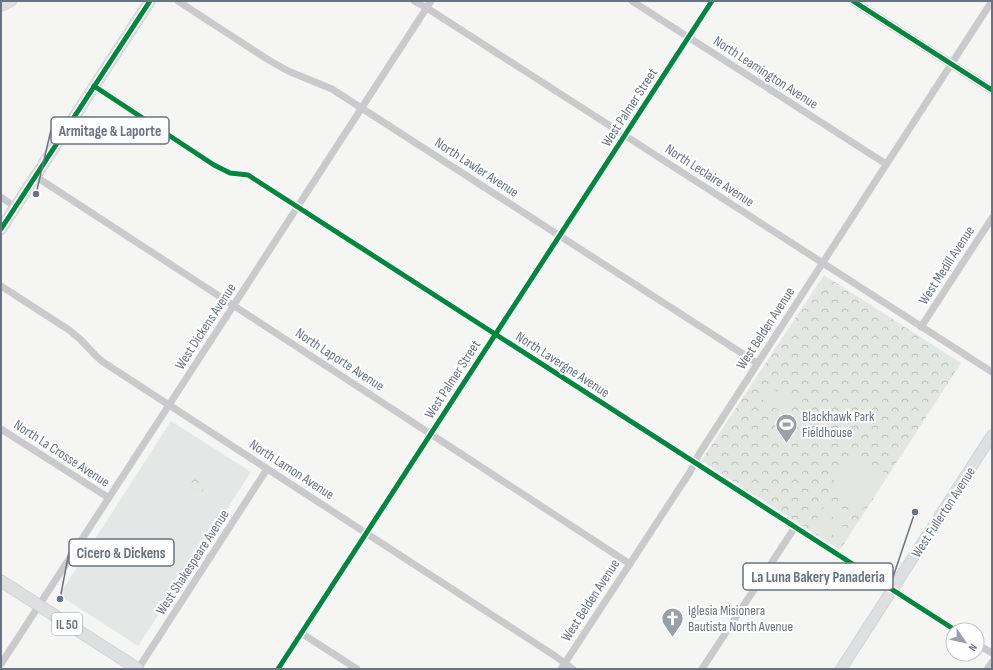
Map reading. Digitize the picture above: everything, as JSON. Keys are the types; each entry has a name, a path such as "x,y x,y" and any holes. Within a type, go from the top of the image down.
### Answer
{"main road":[{"path":"1,6 11,1"},
{"path":"1,229 150,1"},
{"name":"West Fullerton Avenue","path":"841,669 992,435"},
{"name":"IL 50","path":"1,581 138,669"}],"street":[{"name":"North Lawler Avenue","path":"178,1 272,62 288,71 332,89 757,363"},
{"name":"North Leclaire Avenue","path":"414,1 992,372"},
{"name":"West Dickens Avenue","path":"1,664 431,1"},
{"name":"North Leamington Avenue","path":"632,1 886,164"},
{"name":"West Palmer Street","path":"278,669 712,1"},
{"path":"853,1 992,90"},
{"name":"West Belden Avenue","path":"563,666 690,472 699,454 757,363 992,1"},
{"name":"North Lavergne Avenue","path":"94,86 214,165 230,173 248,175 945,624"},
{"name":"North Laporte Avenue","path":"35,176 630,564"},
{"path":"1,197 15,207"},
{"name":"West Medill Avenue","path":"921,327 992,218"},
{"name":"North Lamon Avenue","path":"1,286 69,330 103,362 554,656 563,666 573,669"},
{"name":"North La Crosse Avenue","path":"1,429 109,498"},
{"name":"West Shakespeare Avenue","path":"138,669 267,469"},
{"path":"702,669 795,527"},
{"path":"302,633 357,669"},
{"path":"987,669 992,662"}],"shaded area":[{"path":"171,421 251,472 138,646 59,595"}],"green space":[{"path":"824,275 961,363 840,550 701,461"},
{"path":"768,385 791,401 783,413 760,398"},
{"path":"852,452 886,474 861,511 828,490"},
{"path":"196,474 208,482 199,496 187,488"},
{"path":"829,500 852,515 845,525 822,510"},
{"path":"821,513 844,528 837,538 814,524"}],"cycle path":[{"path":"1,229 150,1"},
{"path":"278,669 712,1"},
{"path":"853,1 992,90"},
{"path":"94,86 214,165 230,173 248,175 945,624"}],"place":[{"name":"Armitage & Laporte","path":"36,194"},
{"name":"Blackhawk Park Fieldhouse","path":"787,444"},
{"name":"La Luna Bakery Panaderia","path":"915,512"},
{"name":"Cicero & Dickens","path":"60,599"},
{"name":"Iglesia Misionera Bautista North Avenue","path":"673,638"}]}
